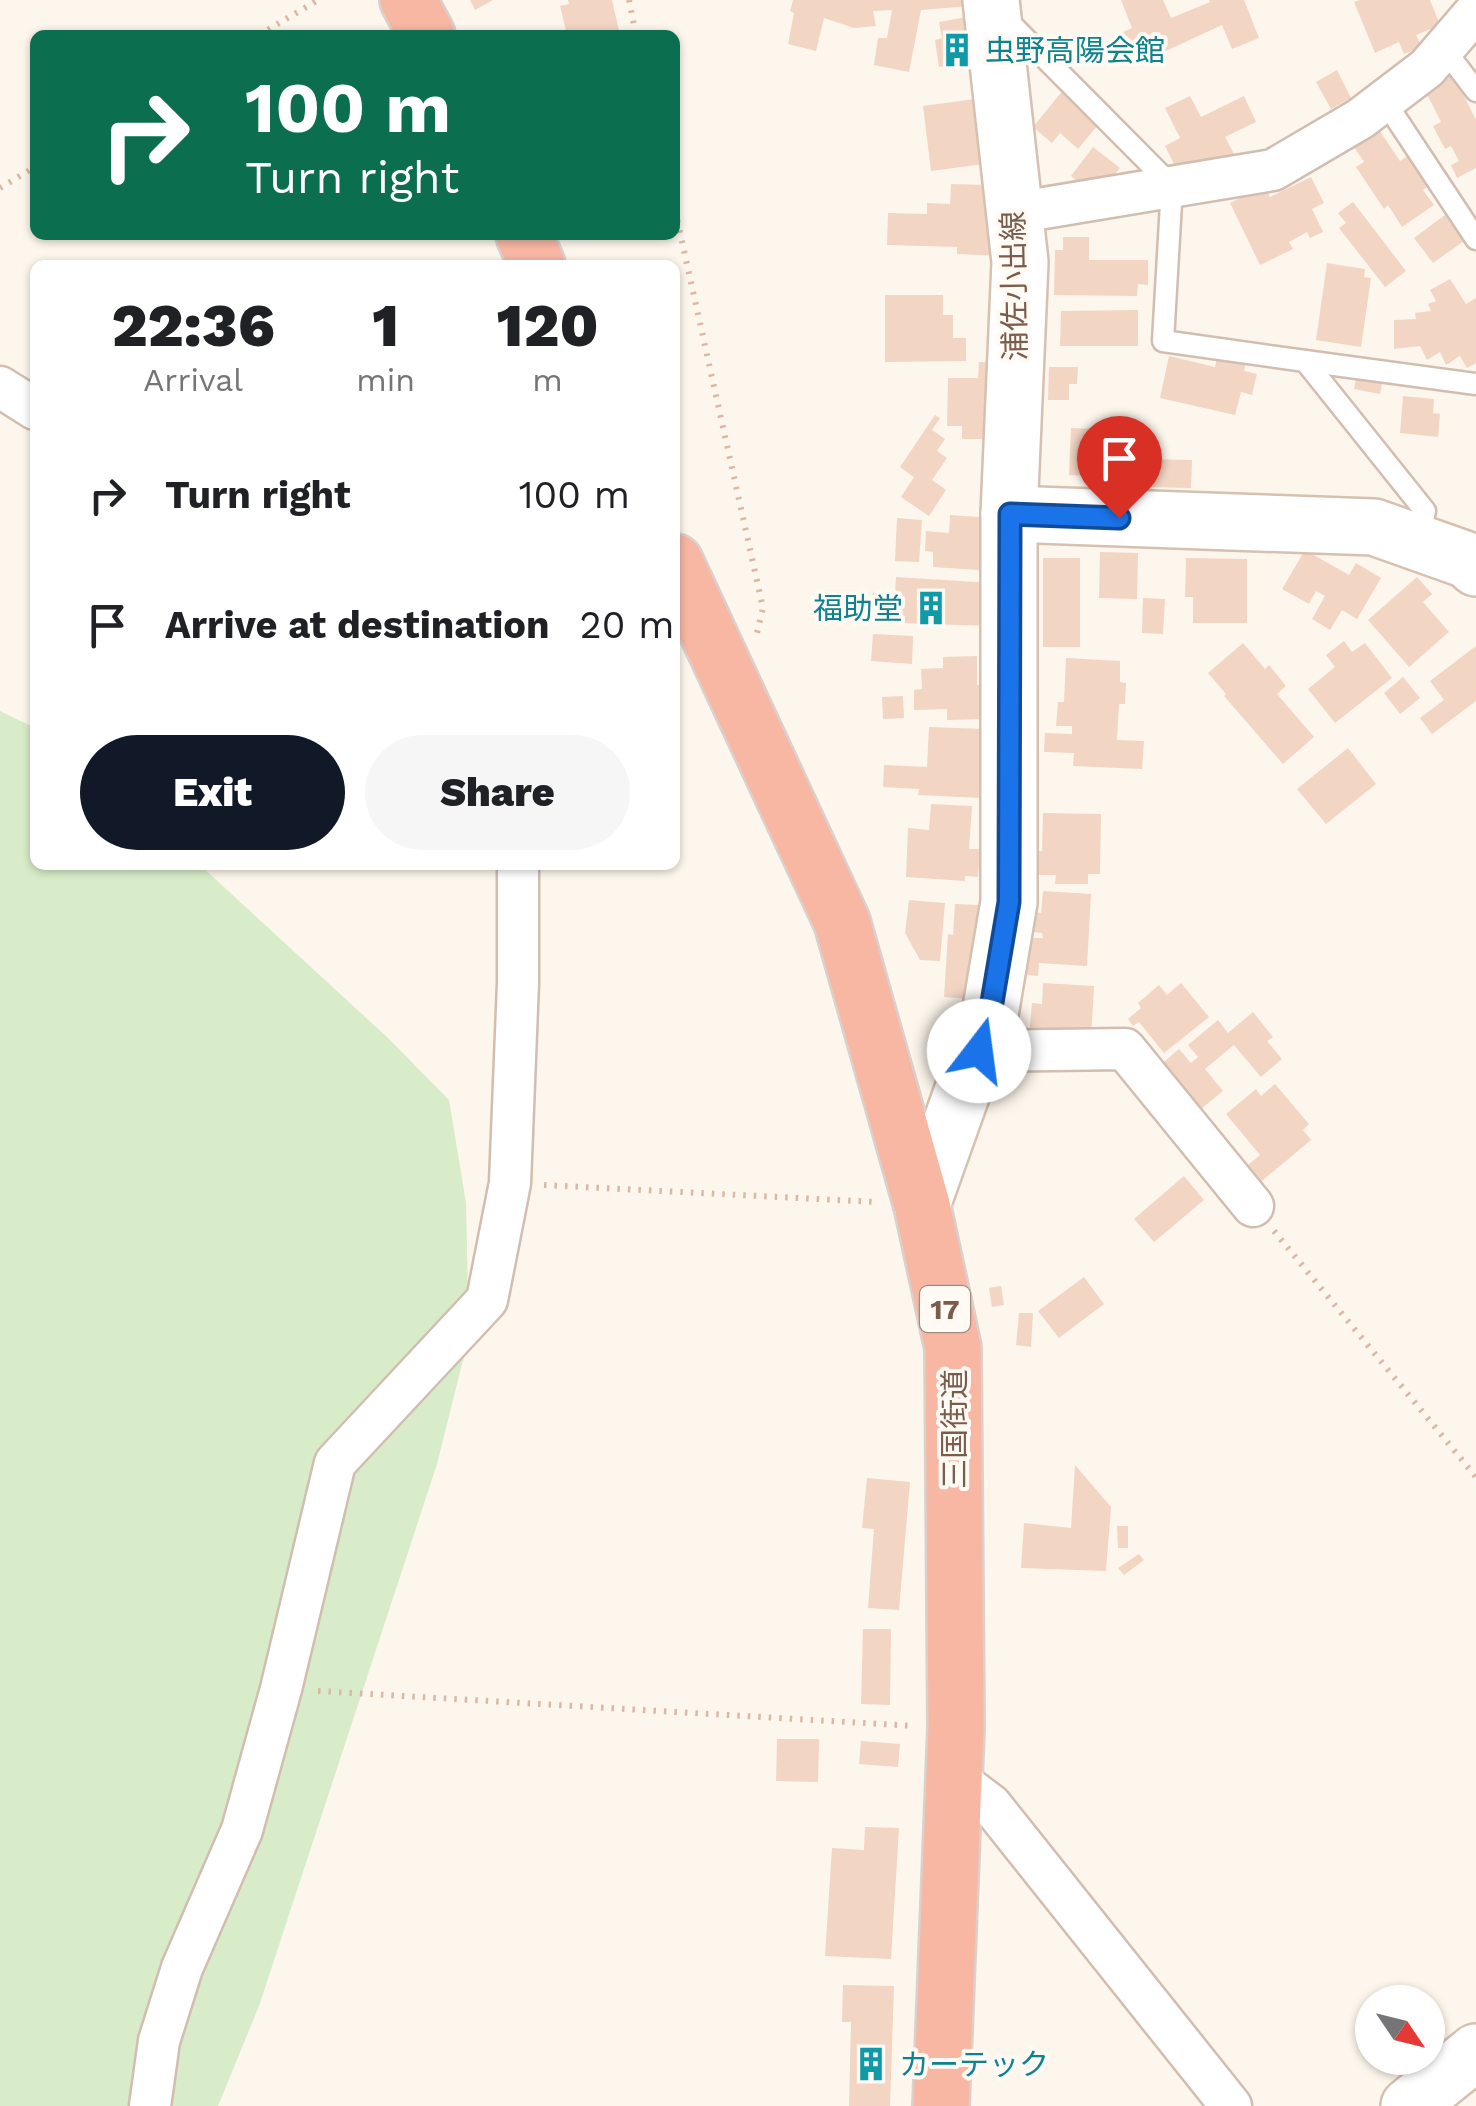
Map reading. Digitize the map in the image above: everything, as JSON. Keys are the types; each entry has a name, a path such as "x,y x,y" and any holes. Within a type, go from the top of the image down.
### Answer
{"highway":[{"path":"408,0 425,30"},
{"name":"三国街道","path":"680,573 842,922 922,1205 953,1348 955,1752 941,2106"}],"main road":[{"name":"浦佐小出線","path":"922,1205 990,1014 1009,902 1010,514 1020,262 991,2"},
{"path":"1010,514 1374,527 1468,560 1476,568"},
{"path":"1409,2106 1476,2052"}],"street":[{"path":"1014,213 1273,170 1360,119 1427,68 1476,11"},
{"path":"0,387 30,406"},
{"path":"150,2106 159,2040 182,1968 242,1830 335,1464 487,1300 510,1183 518,870"},
{"path":"979,1051 1125,1049 1254,1206"},
{"path":"955,1752 991,1806 1231,2106"}],"lane":[{"path":"991,2 1172,186 1163,341 1476,384"},
{"path":"1444,49 1476,91"},
{"path":"1384,100 1476,240"},
{"path":"1305,361 1425,511 1418,542"}],"path":[{"path":"267,30 318,0"},
{"path":"629,0 635,30"},
{"path":"0,188 30,170"},
{"path":"680,233 763,608 756,640"},
{"path":"510,1183 922,1205"},
{"path":"1254,1206 1476,1477"},
{"path":"281,1688 955,1752"}],"green space":[{"path":"0,711 30,726 30,870 205,870 388,1038 449,1100 466,1203 469,1336 437,1464 259,2006 218,2106 0,2106"}],"building":[{"path":"470,0 493,0 475,10"},
{"path":"568,0 612,0 619,30 566,30 560,6 569,4"},
{"path":"793,0 971,0 971,6 921,10 909,72 874,65 878,38 887,38 892,10 873,11 876,26 854,28 824,18 816,51 788,44"},
{"path":"1121,0 1163,0 1171,18 1209,0 1244,0 1259,38 1232,49 1222,25 1129,68 1116,35 1132,28"},
{"path":"1430,0 1440,25 1416,35 1422,47 1404,54 1399,42 1375,53 1354,2"},
{"name":"虫野高陽会館","path":"972,16 979,61 939,67 935,40 942,38 939,22"},
{"path":"1337,70 1351,98 1331,109 1316,82"},
{"path":"1452,72 1476,120 1476,168 1457,178 1451,165 1459,161 1451,146 1445,149 1433,126 1441,122 1423,86"},
{"path":"1064,89 1102,120 1078,149 1060,133 1052,143 1033,127"},
{"path":"1190,96 1201,117 1244,96 1256,122 1225,137 1234,154 1197,172 1192,162 1177,170 1165,146 1180,138 1165,108"},
{"path":"975,99 983,164 931,171 923,106"},
{"path":"1375,124 1400,161 1408,156 1428,186 1423,190 1434,205 1402,227 1388,205 1384,209 1356,167 1364,162 1350,141"},
{"path":"1093,147 1120,168 1104,187 1086,189 1071,176"},
{"path":"1311,177 1324,203 1312,209 1323,232 1310,238 1307,232 1289,242 1293,249 1260,265 1230,203 1265,185 1270,197"},
{"path":"951,184 987,185 986,216 1003,216 1002,256 957,254 957,247 887,245 888,213 927,214 927,203 950,204"},
{"path":"1353,202 1406,271 1385,287 1339,228 1346,223 1338,213"},
{"path":"1445,215 1464,241 1433,263 1414,238"},
{"path":"1063,237 1089,237 1089,260 1148,260 1148,285 1138,284 1137,296 1054,295 1055,250 1063,250"},
{"path":"1327,263 1365,269 1364,277 1371,278 1361,347 1316,340"},
{"path":"1450,279 1466,304 1476,298 1476,363 1467,368 1460,356 1446,365 1440,352 1427,360 1420,346 1394,349 1394,320 1416,319 1415,313 1431,311 1428,304 1436,301 1430,290"},
{"path":"885,295 943,295 943,315 953,315 953,338 966,338 966,361 885,362"},
{"path":"1138,310 1138,346 1060,346 1061,311"},
{"path":"1169,356 1215,367 1217,356 1246,362 1244,371 1257,374 1252,395 1241,392 1235,415 1160,398"},
{"path":"979,362 1002,362 1001,439 962,439 962,426 947,426 948,378 978,378"},
{"path":"1049,367 1078,367 1077,384 1069,384 1069,400 1048,400"},
{"path":"1358,369 1384,374 1380,394 1354,389"},
{"path":"1403,396 1434,399 1433,413 1440,414 1438,437 1400,433"},
{"path":"935,415 940,418 932,430 945,439 937,451 947,458 932,480 946,490 929,516 901,497 914,477 900,467"},
{"path":"1071,428 1128,430 1128,438 1141,438 1139,478 1069,475"},
{"path":"1146,459 1192,460 1191,488 1145,487"},
{"path":"981,489 999,490 994,571 933,567 933,552 925,551 926,531 949,533 950,515 979,517"},
{"path":"897,518 922,520 919,562 895,561"},
{"path":"1305,550 1349,575 1356,563 1381,578 1357,619 1342,610 1330,630 1312,619 1325,596 1316,591 1309,604 1282,589"},
{"path":"1100,552 1138,553 1137,599 1099,598"},
{"path":"1043,558 1080,558 1080,647 1043,647"},
{"path":"1186,558 1247,559 1247,623 1193,623 1193,597 1185,597"},
{"name":"福助堂","path":"896,577 992,583 989,626 871,622 873,593 895,595"},
{"path":"1417,577 1432,594 1423,602 1449,632 1409,667 1368,620"},
{"path":"1143,598 1165,599 1163,634 1142,633"},
{"path":"873,634 913,636 912,664 871,661"},
{"path":"1344,641 1352,652 1365,643 1392,678 1335,723 1308,689 1335,667 1326,655"},
{"path":"1243,643 1286,686 1277,694 1314,737 1283,764 1208,673"},
{"path":"1476,646 1476,701 1432,734 1420,718 1444,700 1430,681"},
{"path":"977,656 977,685 987,685 988,719 947,720 947,709 914,710 914,690 922,689 921,669 943,668 943,657"},
{"path":"1066,658 1120,661 1120,682 1126,683 1125,704 1119,704 1117,740 1144,741 1142,769 1073,766 1074,753 1044,752 1045,733 1072,734 1072,726 1056,726 1058,702 1064,702"},
{"path":"1403,677 1420,698 1400,714 1384,693"},
{"path":"903,696 904,718 883,719 882,697"},
{"path":"929,727 985,729 981,798 918,795 919,789 883,787 884,765 927,767"},
{"path":"1348,748 1376,784 1326,824 1297,789"},
{"path":"931,804 972,806 969,849 980,849 978,877 965,876 965,881 906,877 908,828 929,830"},
{"path":"1043,813 1101,814 1100,874 1088,874 1088,884 1055,884 1056,875 1028,875 1028,851 1042,851"},
{"path":"1043,891 1091,894 1087,966 1039,963 1038,976 1026,975 1029,938 1043,938 1042,933 1033,932 1034,912 1041,913"},
{"path":"909,900 945,903 940,961 920,960 905,933"},
{"path":"955,904 978,905 972,999 944,997 948,934 953,935"},
{"path":"1043,983 1094,986 1091,1040 1029,1037 1032,1003 1042,1004"},
{"path":"1181,983 1209,1017 1164,1053 1139,1022 1133,1026 1128,1019 1141,1008 1138,1003 1159,985 1167,995"},
{"path":"1253,1012 1273,1037 1267,1041 1282,1059 1261,1077 1234,1045 1205,1069 1223,1091 1201,1109 1177,1081 1172,1085 1157,1068 1179,1049 1191,1063 1198,1057 1188,1045 1218,1020 1228,1033"},
{"path":"1275,1084 1309,1124 1303,1130 1311,1140 1257,1185 1243,1169 1260,1155 1226,1114 1256,1089 1261,1096"},
{"path":"1184,1176 1204,1200 1154,1242 1134,1219"},
{"path":"1084,1277 1104,1304 1059,1338 1038,1311"},
{"path":"1001,1286 1004,1305 992,1307 989,1288"},
{"path":"1019,1313 1033,1313 1031,1347 1016,1345"},
{"path":"1075,1465 1111,1507 1106,1571 1021,1568 1024,1523 1071,1528"},
{"path":"867,1478 910,1482 899,1610 868,1608 874,1529 862,1528"},
{"path":"1117,1526 1128,1526 1128,1548 1118,1548"},
{"path":"1139,1554 1144,1560 1124,1575 1118,1568"},
{"path":"863,1629 891,1629 890,1705 861,1704"},
{"path":"777,1739 819,1739 818,1782 776,1781"},
{"path":"861,1741 900,1744 898,1767 859,1764"},
{"path":"865,1827 899,1828 891,1959 825,1956 832,1848 864,1850"},
{"name":"カーテック","path":"843,1985 894,1986 890,2106 849,2106 851,2022 842,2022"}],"place":[{"name":"虫野高陽会館","path":"957,50"},
{"name":"福助堂","path":"931,608"},
{"name":"カーテック","path":"871,2064"}],"route":[{"path":"979,1051 990,1014 1009,902 1010,514 1119,518"}]}
